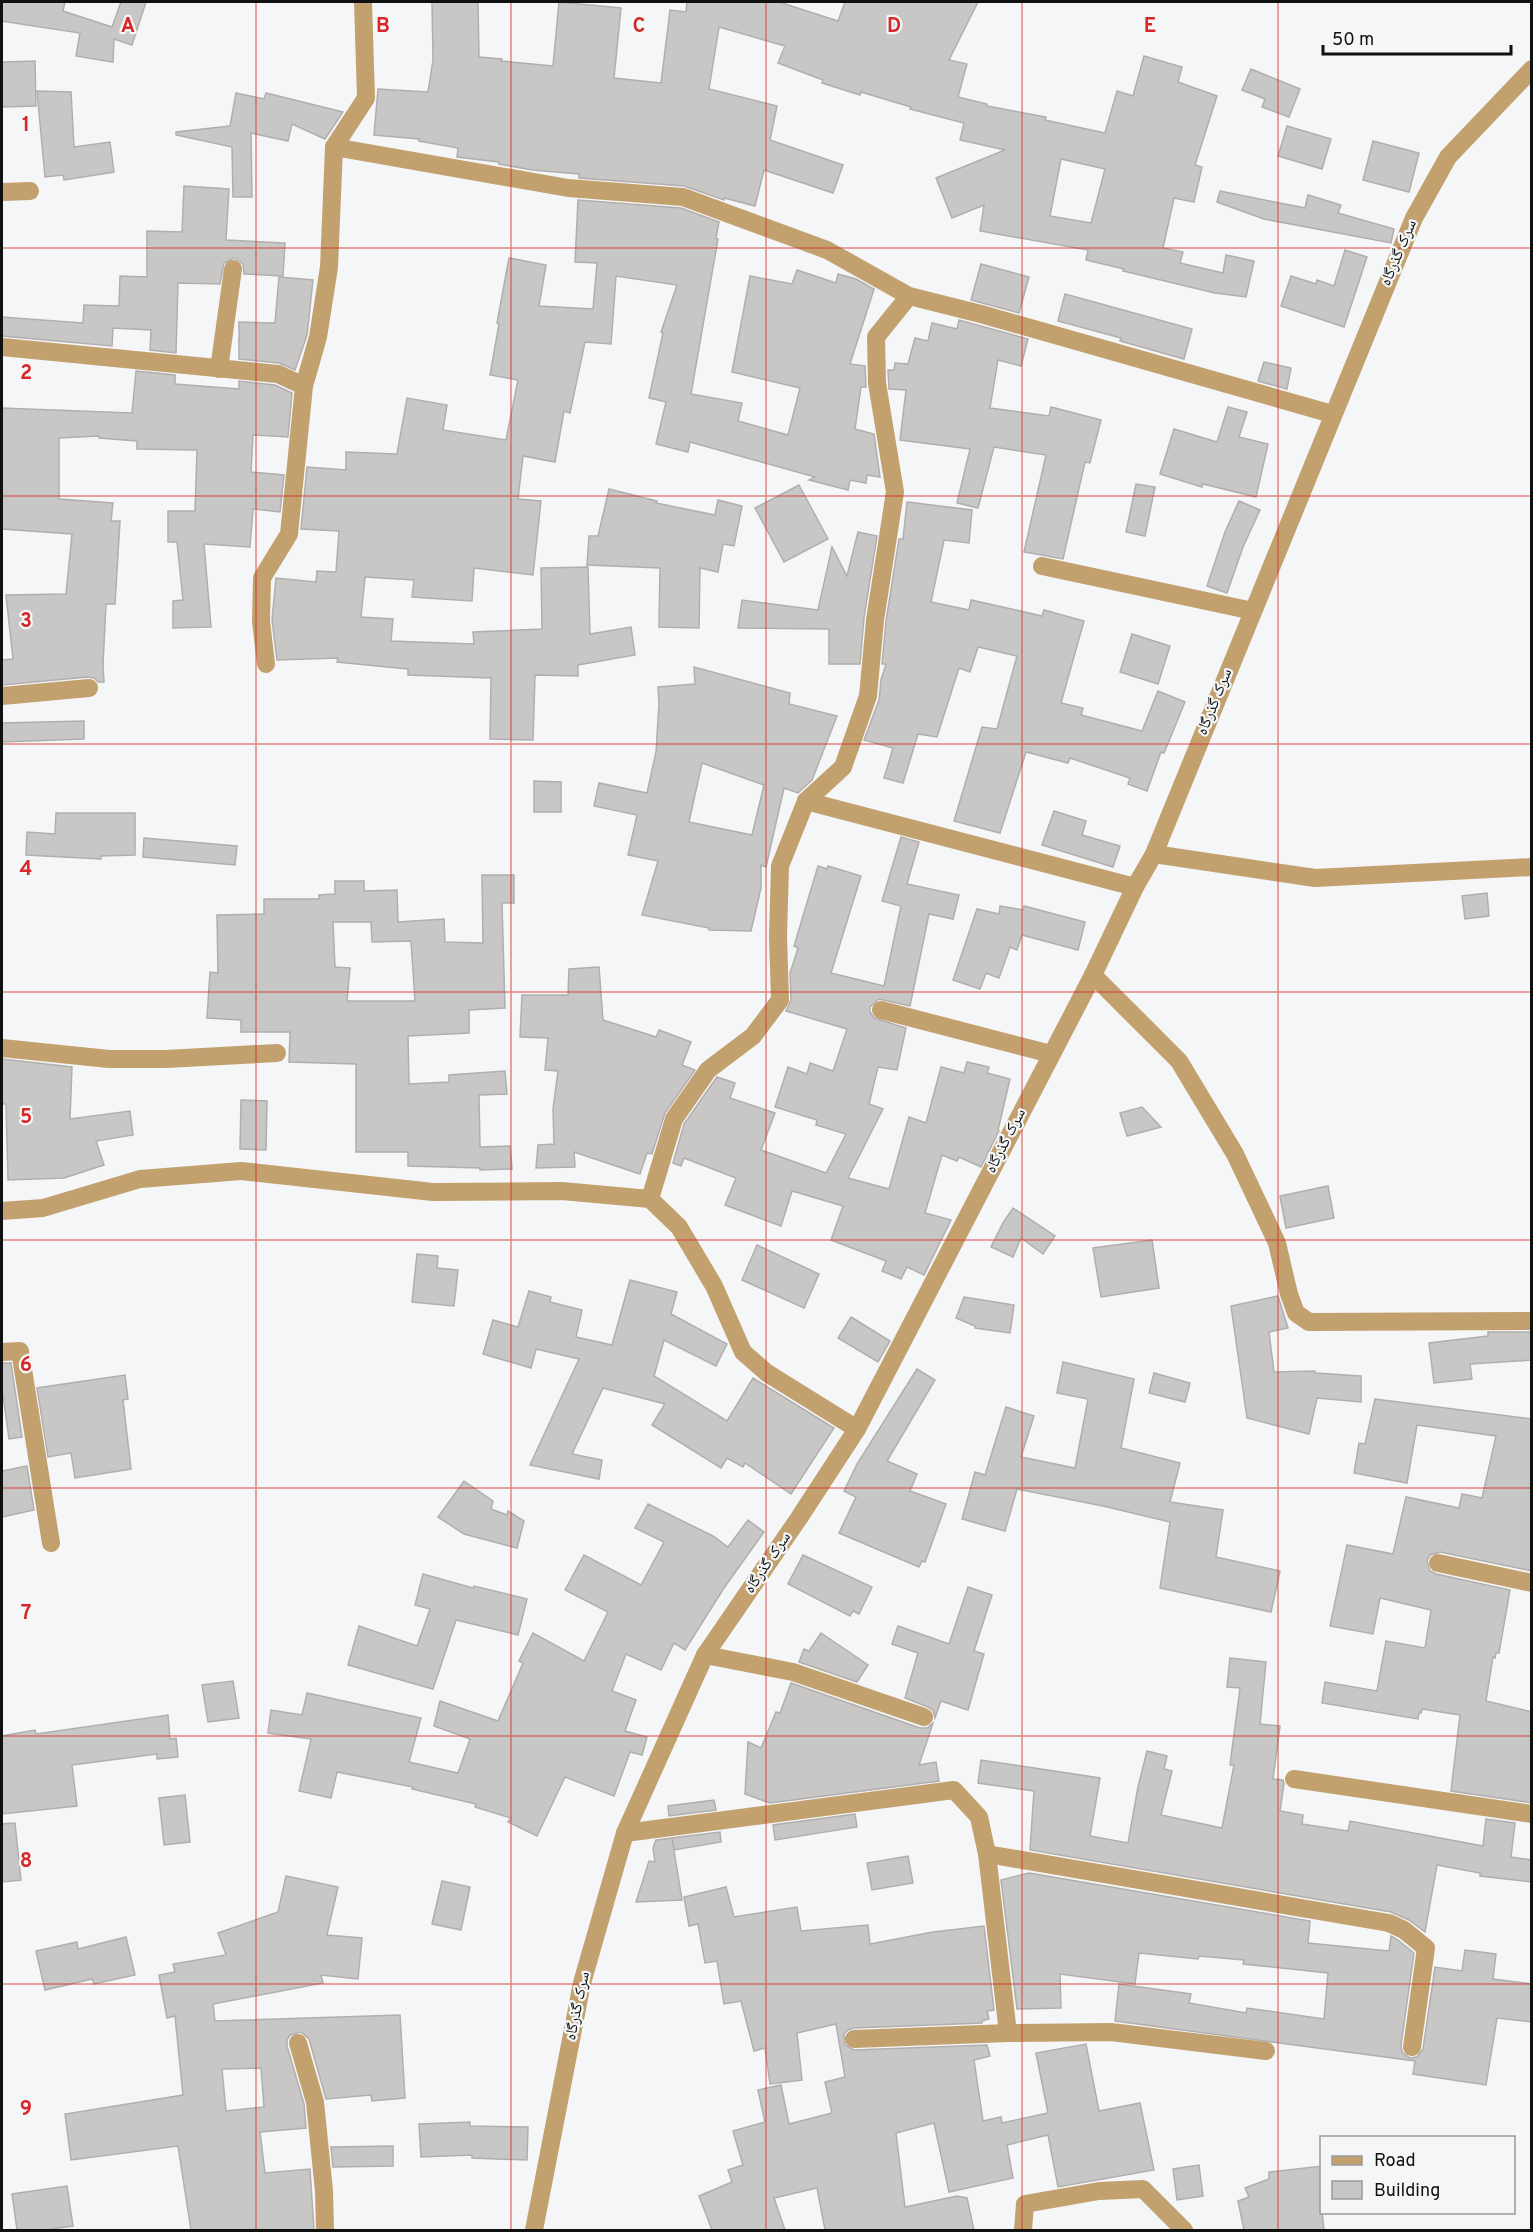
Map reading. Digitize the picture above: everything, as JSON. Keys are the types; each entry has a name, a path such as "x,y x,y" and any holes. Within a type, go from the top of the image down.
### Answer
{"street":[{"path":"266,664 261,621 262,578 289,534 304,386 318,337 329,267 334,147 366,98 363,2"},
{"name":"سرک گذرگاه","path":"534,2230 582,1983 625,1833 705,1655 857,1429 1154,854 1414,218 1448,157 1532,69"},
{"path":"334,147 568,188 683,197 827,250 909,296 981,314 1332,414"},
{"path":"2,192 30,191"},
{"path":"219,369 233,269"},
{"path":"650,1199 674,1119 708,1070 753,1036 780,1000 778,936 780,866 806,801 843,767 868,696 875,620 895,492 877,383 876,337 909,296"},
{"path":"2,346 278,374 304,386"},
{"path":"1042,566 1252,611"},
{"path":"2,696 89,688"},
{"path":"806,801 1135,887"},
{"path":"1154,854 1315,878 1532,867"},
{"path":"1093,975 1179,1061 1235,1154 1277,1243 1289,1294 1296,1312 1309,1322 1532,1321"},
{"path":"881,1010 1051,1054"},
{"path":"2,1048 109,1059 166,1059 277,1053"},
{"path":"2,1212 43,1208 140,1179 241,1171 433,1192 562,1191 650,1199 679,1227 714,1286 743,1352 766,1372 857,1429"},
{"path":"2,1352 20,1350 51,1543"},
{"path":"1438,1563 1532,1583"},
{"path":"705,1655 794,1672 924,1717"},
{"path":"1294,1779 1532,1814"},
{"path":"625,1833 954,1790 979,1817 987,1854 1008,2033"},
{"path":"987,1854 1389,1923 1404,1930 1426,1948 1412,2047"},
{"path":"854,2039 1008,2033 1111,2032 1266,2051"},
{"path":"298,2043 315,2102 324,2191 325,2230"},
{"path":"1023,2230 1025,2204 1099,2191 1143,2189 1184,2230"}],"building":[{"path":"2,2 65,2 63,11 112,27 121,2 146,2 132,45 114,39 113,62 76,56 80,33 2,21"},
{"path":"432,2 478,2 479,57 553,66 559,2 621,8 614,78 661,83 670,10 686,12 687,2 779,2 838,21 845,2 978,2 949,60 967,64 958,97 987,104 987,106 1046,117 1045,120 1105,133 1117,91 1133,96 1144,56 1182,67 1178,82 1217,96 1195,165 1202,167 1194,202 1174,198 1163,248 1183,252 1180,263 1223,273 1226,255 1254,261 1246,297 1215,293 1086,260 1088,250 980,231 984,205 952,218 936,178 1005,150 960,140 964,123 910,109 911,107 861,92 860,95 822,83 823,80 778,63 785,46 719,27 709,89 777,106 770,140 843,165 833,193 764,170 755,206 724,198 724,200 684,186 579,178 579,174 532,170 499,164 499,162 457,157 458,148 419,141 419,139 374,135 378,89 428,92 433,60","holes":["1061,159 1105,169 1091,223 1050,216"]},
{"path":"35,61 36,106 2,107 2,62"},
{"path":"1251,69 1300,89 1289,117 1262,107 1265,99 1242,90"},
{"path":"37,91 71,92 74,147 110,142 114,172 64,180 63,175 45,177"},
{"path":"236,93 264,99 266,93 343,112 325,139 292,124 288,141 251,133 252,197 233,197 232,147 176,135 176,132 230,126"},
{"path":"1287,126 1331,139 1322,169 1278,156"},
{"path":"1373,141 1419,153 1409,192 1363,180"},
{"path":"184,186 229,189 226,240 285,243 283,276 244,274 243,264 234,258 224,263 220,284 178,283 176,353 150,350 151,330 113,328 112,346 2,336 2,317 83,323 84,305 119,306 120,276 147,277 147,231 182,232"},
{"path":"1220,191 1305,208 1308,195 1341,205 1338,213 1394,229 1391,243 1264,219 1217,202"},
{"path":"578,200 681,208 719,222 691,394 742,403 738,421 788,435 800,388 732,372 750,276 792,284 797,270 836,283 838,274 856,279 874,289 850,364 865,366 866,387 861,387 855,429 874,434 880,477 867,475 866,483 850,480 848,490 809,480 815,477 690,442 688,452 656,444 666,402 649,398 663,333 661,332 677,285 616,276 611,344 585,342 570,413 564,411 555,462 523,456 518,499 541,501 533,575 474,568 472,601 412,597 414,580 365,577 361,617 393,619 391,641 474,644 473,632 542,629 541,568 588,567 590,634 631,627 635,655 578,665 578,676 535,675 533,740 490,739 491,678 408,675 408,669 337,662 338,658 277,660 272,620 276,578 316,582 317,571 336,572 339,531 301,529 307,467 346,470 346,452 397,454 407,398 447,405 443,430 506,440 518,380 490,375 509,258 546,265 539,306 593,309 597,263 575,262"},
{"path":"1345,250 1367,257 1344,327 1281,306 1291,276 1316,284 1317,280 1334,286"},
{"path":"981,264 1029,277 1019,313 971,300"},
{"path":"279,277 313,280 307,335 295,370 279,363 239,359 239,322 275,323"},
{"path":"1065,294 1192,329 1184,359 1120,341 1121,338 1058,321"},
{"path":"959,320 1028,339 1021,366 998,360 990,408 1049,416 1051,407 1101,420 1090,463 1085,462 1063,559 1024,552 1046,455 994,447 978,508 957,503 970,449 900,440 906,390 889,389 888,370 894,370 895,363 908,364 915,338 928,341 932,323 957,329"},
{"path":"1264,362 1291,368 1287,389 1258,381"},
{"path":"136,371 175,375 175,384 239,389 239,381 275,385 292,393 288,437 253,435 251,472 284,475 280,512 253,509 250,547 204,544 211,627 173,628 173,601 183,600 177,542 168,542 168,511 195,511 197,450 137,449 137,441 99,438 99,436 59,438 59,499 113,503 111,521 120,521 115,604 106,604 104,682 88,677 2,685 2,660 13,659 6,595 66,594 72,534 2,529 2,408 132,413"},
{"path":"1228,407 1247,412 1239,437 1268,444 1256,497 1203,484 1202,487 1160,474 1174,429 1217,442"},
{"path":"1136,484 1155,487 1145,536 1126,532"},
{"path":"799,485 828,539 784,562 755,508"},
{"path":"609,489 657,501 656,503 715,515 718,500 742,506 734,546 723,544 718,572 700,568 699,628 659,627 660,568 587,565 589,536 598,536"},
{"path":"1239,501 1260,510 1243,547 1227,593 1207,586 1225,532"},
{"path":"907,502 972,510 969,543 944,540 931,602 969,610 971,600 1042,616 1044,610 1084,621 1061,703 1083,708 1081,715 1142,731 1158,691 1185,702 1164,753 1161,752 1147,791 1128,784 1130,778 1070,758 1068,763 1026,752 1000,833 954,821 982,727 997,729 1017,656 978,647 970,672 959,668 937,737 918,734 903,783 884,778 893,748 864,740 879,700 881,680 886,664 882,664 886,621 899,539 903,539"},
{"path":"858,532 877,536 864,618 860,664 829,664 829,629 738,628 742,600 818,610 832,547 847,576"},
{"path":"1132,634 1170,646 1158,684 1120,672"},
{"path":"694,667 790,693 789,704 837,716 812,780 798,793 784,788 766,867 761,865 761,888 751,931 709,930 709,928 642,915 658,861 628,855 637,815 594,806 599,783 647,793 656,752 658,687 695,684","holes":["702,763 764,785 752,835 689,822"]},
{"path":"84,721 84,739 2,742 2,723"},
{"path":"534,781 561,782 561,812 534,812"},
{"path":"1054,811 1086,821 1082,835 1120,846 1113,867 1042,845"},
{"path":"56,813 135,813 135,855 101,856 101,859 26,855 27,832 55,834"},
{"path":"901,837 919,842 907,884 959,895 953,919 929,914 910,1006 879,999 870,1007 874,1018 906,1028 897,1070 878,1067 869,1104 883,1109 848,1178 889,1189 909,1117 926,1123 941,1067 964,1073 967,1062 989,1067 987,1073 1010,1079 999,1131 981,1167 959,1157 957,1161 942,1155 925,1213 951,1220 924,1275 907,1267 901,1279 882,1271 886,1261 831,1240 843,1206 792,1191 781,1226 725,1205 736,1178 684,1158 681,1166 673,1163 684,1124 717,1077 735,1083 730,1098 775,1113 761,1150 826,1173 846,1134 816,1125 817,1120 775,1107 788,1067 807,1074 810,1063 833,1071 847,1029 786,1011 791,1000 790,973 798,948 794,946 818,866 827,869 828,866 861,876 831,973 884,986 901,906 882,901"},
{"path":"144,838 237,846 235,865 143,857"},
{"path":"482,875 514,875 514,903 502,903 505,1008 469,1010 469,1033 408,1036 409,1084 449,1082 449,1075 505,1071 507,1094 479,1095 480,1147 510,1146 512,1169 480,1170 480,1168 408,1166 408,1152 356,1152 356,1064 289,1062 290,1032 241,1032 241,1020 207,1018 210,972 218,973 217,915 264,914 264,899 319,899 319,895 335,894 335,881 364,881 364,891 397,890 398,922 444,919 445,942 483,943","holes":["333,922 371,922 372,942 411,941 415,1001 347,1001 350,968 335,967"]},
{"path":"1487,893 1489,916 1465,919 1462,896"},
{"path":"1000,906 1023,910 1024,906 1085,922 1078,950 1022,935 1017,950 1010,947 999,978 986,973 980,989 953,980 977,909 999,914"},
{"path":"599,967 603,1020 656,1037 659,1030 691,1042 682,1065 695,1070 665,1113 652,1154 647,1153 640,1174 574,1152 575,1167 536,1168 538,1145 554,1144 553,1109 558,1071 545,1070 548,1038 520,1037 522,995 568,995 569,969"},
{"path":"2,1059 72,1067 70,1119 130,1111 133,1135 96,1141 104,1165 64,1178 8,1180 6,1104 2,1104"},
{"path":"241,1100 267,1101 266,1150 240,1149"},
{"path":"1142,1107 1161,1127 1127,1136 1120,1113"},
{"path":"1328,1186 1334,1218 1286,1228 1280,1196"},
{"path":"1013,1208 1055,1236 1043,1254 1021,1238 1013,1257 991,1247"},
{"path":"1152,1240 1159,1288 1101,1297 1093,1248"},
{"path":"757,1245 819,1274 804,1308 742,1280"},
{"path":"417,1254 438,1256 437,1268 458,1270 454,1306 412,1302"},
{"path":"630,1280 677,1292 671,1314 727,1344 716,1366 664,1340 654,1376 727,1421 753,1378 834,1428 791,1494 745,1463 743,1467 727,1458 721,1468 652,1425 665,1404 603,1388 572,1454 602,1460 599,1479 530,1465 579,1359 536,1349 531,1368 483,1354 493,1320 518,1327 529,1291 551,1297 550,1302 582,1310 576,1337 612,1345"},
{"path":"1278,1296 1288,1328 1269,1332 1274,1372 1315,1371 1315,1373 1361,1376 1361,1402 1317,1398 1309,1434 1247,1418 1231,1306"},
{"path":"964,1297 1014,1305 1010,1333 975,1328 956,1318"},
{"path":"851,1317 890,1341 878,1362 838,1338"},
{"path":"1488,1332 1532,1332 1532,1360 1470,1364 1472,1379 1434,1383 1429,1343 1488,1336"},
{"path":"1063,1362 1134,1379 1121,1448 1180,1463 1170,1502 1223,1510 1216,1557 1280,1571 1271,1612 1160,1588 1170,1522 1017,1489 1005,1531 962,1519 975,1472 985,1475 1006,1407 1034,1416 1021,1457 1075,1468 1088,1399 1057,1393"},
{"path":"2,1363 11,1363 22,1437 9,1439 2,1388"},
{"path":"917,1369 935,1380 887,1461 917,1474 910,1491 946,1504 925,1562 922,1561 919,1567 839,1533 856,1497 844,1491 857,1464"},
{"path":"1154,1373 1190,1383 1185,1402 1149,1393"},
{"path":"125,1375 128,1399 123,1400 131,1469 75,1478 71,1453 48,1457 37,1388"},
{"path":"1375,1399 1532,1419 1532,1571 1440,1552 1430,1555 1427,1561 1430,1571 1436,1574 1510,1590 1499,1653 1496,1653 1495,1658 1493,1657 1486,1701 1532,1712 1532,1803 1451,1791 1460,1715 1422,1709 1418,1719 1322,1703 1325,1682 1377,1691 1386,1641 1425,1648 1431,1610 1380,1598 1373,1634 1330,1626 1347,1545 1393,1554 1406,1497 1459,1508 1462,1494 1482,1498 1496,1436 1417,1425 1407,1483 1354,1473 1359,1443 1365,1444"},
{"path":"27,1466 34,1510 2,1517 2,1471"},
{"path":"464,1481 493,1501 491,1509 507,1515 508,1511 524,1521 517,1548 464,1534 438,1517"},
{"path":"648,1504 713,1536 728,1547 748,1520 764,1532 724,1588 685,1650 674,1643 661,1670 626,1654 612,1691 636,1700 625,1731 647,1737 642,1755 630,1752 614,1796 565,1777 537,1836 508,1822 511,1818 475,1807 476,1804 412,1789 413,1787 337,1772 331,1798 299,1791 311,1739 268,1733 271,1710 302,1715 307,1693 421,1718 409,1762 458,1773 470,1739 434,1726 440,1701 498,1721 523,1663 519,1661 533,1633 584,1661 608,1612 565,1590 584,1555 641,1585 664,1542 635,1528"},
{"path":"803,1555 872,1587 859,1614 853,1611 850,1616 788,1584"},
{"path":"423,1574 473,1588 474,1586 527,1599 518,1635 456,1620 433,1689 348,1665 359,1626 417,1646 430,1609 415,1605"},
{"path":"968,1587 992,1595 974,1651 984,1654 968,1710 941,1701 935,1718 933,1710 905,1698 918,1653 892,1644 898,1626 949,1644"},
{"path":"821,1633 868,1665 857,1682 799,1662 804,1649 809,1651"},
{"path":"1230,1658 1266,1662 1260,1724 1280,1726 1273,1779 1283,1780 1284,1784 1280,1811 1303,1815 1302,1824 1348,1831 1350,1821 1483,1846 1486,1819 1515,1823 1511,1857 1532,1860 1532,1882 1480,1876 1480,1873 1437,1865 1425,1932 1409,1920 1391,1912 1030,1850 1034,1791 978,1783 981,1760 1100,1778 1090,1836 1128,1843 1147,1751 1167,1756 1164,1769 1172,1771 1161,1815 1222,1828 1234,1765 1230,1765 1240,1688 1227,1687"},
{"path":"233,1681 239,1718 208,1722 202,1685"},
{"path":"791,1683 920,1728 927,1728 933,1723 919,1765 936,1762 939,1781 770,1803 745,1794 748,1742 761,1748 776,1712 780,1713"},
{"path":"168,1715 170,1739 176,1738 178,1757 157,1759 157,1754 72,1765 77,1806 2,1814 2,1736 35,1730 36,1734"},
{"path":"185,1795 190,1842 164,1845 159,1798"},
{"path":"714,1800 716,1810 669,1816 668,1806"},
{"path":"855,1814 857,1827 775,1840 773,1825"},
{"path":"15,1823 21,1880 2,1882 2,1824"},
{"path":"720,1832 721,1842 674,1850 672,1838"},
{"path":"672,1838 682,1900 636,1902 649,1861 655,1862 653,1848 656,1840"},
{"path":"908,1856 913,1883 872,1890 867,1863"},
{"path":"1029,1873 1310,1921 1308,1943 1389,1951 1391,1936 1414,1953 1401,2045 1402,2052 1410,2058 1417,2057 1423,2049 1435,1967 1462,1971 1465,1950 1496,1954 1493,1979 1532,1984 1532,2022 1497,2018 1486,2085 1413,2074 1415,2061 1115,2021 1119,1984 1191,1994 1189,2003 1246,2013 1247,2008 1324,2019 1328,1973 1243,1964 1244,1960 1199,1956 1198,1959 1139,1953 1135,1984 1060,1974 1061,2008 1017,2009 1001,1880"},
{"path":"286,1876 338,1887 327,1935 362,1938 358,1979 321,1975 323,1983 213,2004 215,2021 400,2015 405,2098 372,2101 371,2095 326,2099 309,2039 301,2032 290,2035 287,2046 304,2104 306,2128 260,2132 265,2173 310,2169 314,2230 191,2230 178,2146 71,2160 65,2114 183,2095 175,2016 167,2018 159,1975 175,1972 173,1964 226,1955 218,1933 278,1912","holes":["261,2068 264,2107 226,2111 222,2069"]},
{"path":"442,1881 470,1887 461,1930 432,1924"},
{"path":"726,1887 734,1917 797,1907 801,1931 868,1925 870,1944 933,1932 984,1926 994,2010 987,2011 989,2019 982,2023 854,2028 844,2034 845,2045 854,2050 987,2045 990,2056 974,2060 983,2121 1001,2117 1002,2123 1048,2113 1036,2053 1086,2044 1099,2111 1140,2103 1154,2170 1058,2187 1048,2135 1007,2145 1013,2178 949,2192 934,2123 896,2133 905,2207 957,2196 967,2198 974,2230 825,2230 817,2188 774,2198 785,2230 712,2230 699,2196 732,2182 728,2170 743,2165 733,2131 765,2122 758,2090 781,2085 789,2124 832,2113 825,2082 845,2077 836,2024 797,2033 802,2080 770,2084 765,2048 754,2051 741,2001 724,2004 717,1961 705,1963 698,1924 689,1926 684,1897"},
{"path":"126,1937 135,1975 94,1984 92,1979 45,1990 36,1951 77,1942 78,1949"},
{"path":"470,2122 470,2126 528,2127 527,2160 472,2158 472,2155 421,2157 419,2124"},
{"path":"393,2146 393,2166 333,2167 331,2147"},
{"path":"1199,2165 1203,2196 1177,2200 1173,2169"},
{"path":"1320,2166 1320,2214 1322,2214 1324,2230 1244,2230 1238,2201 1249,2197 1245,2188 1269,2179 1269,2172"},
{"path":"67,2186 73,2226 44,2230 17,2230 12,2194"}]}
